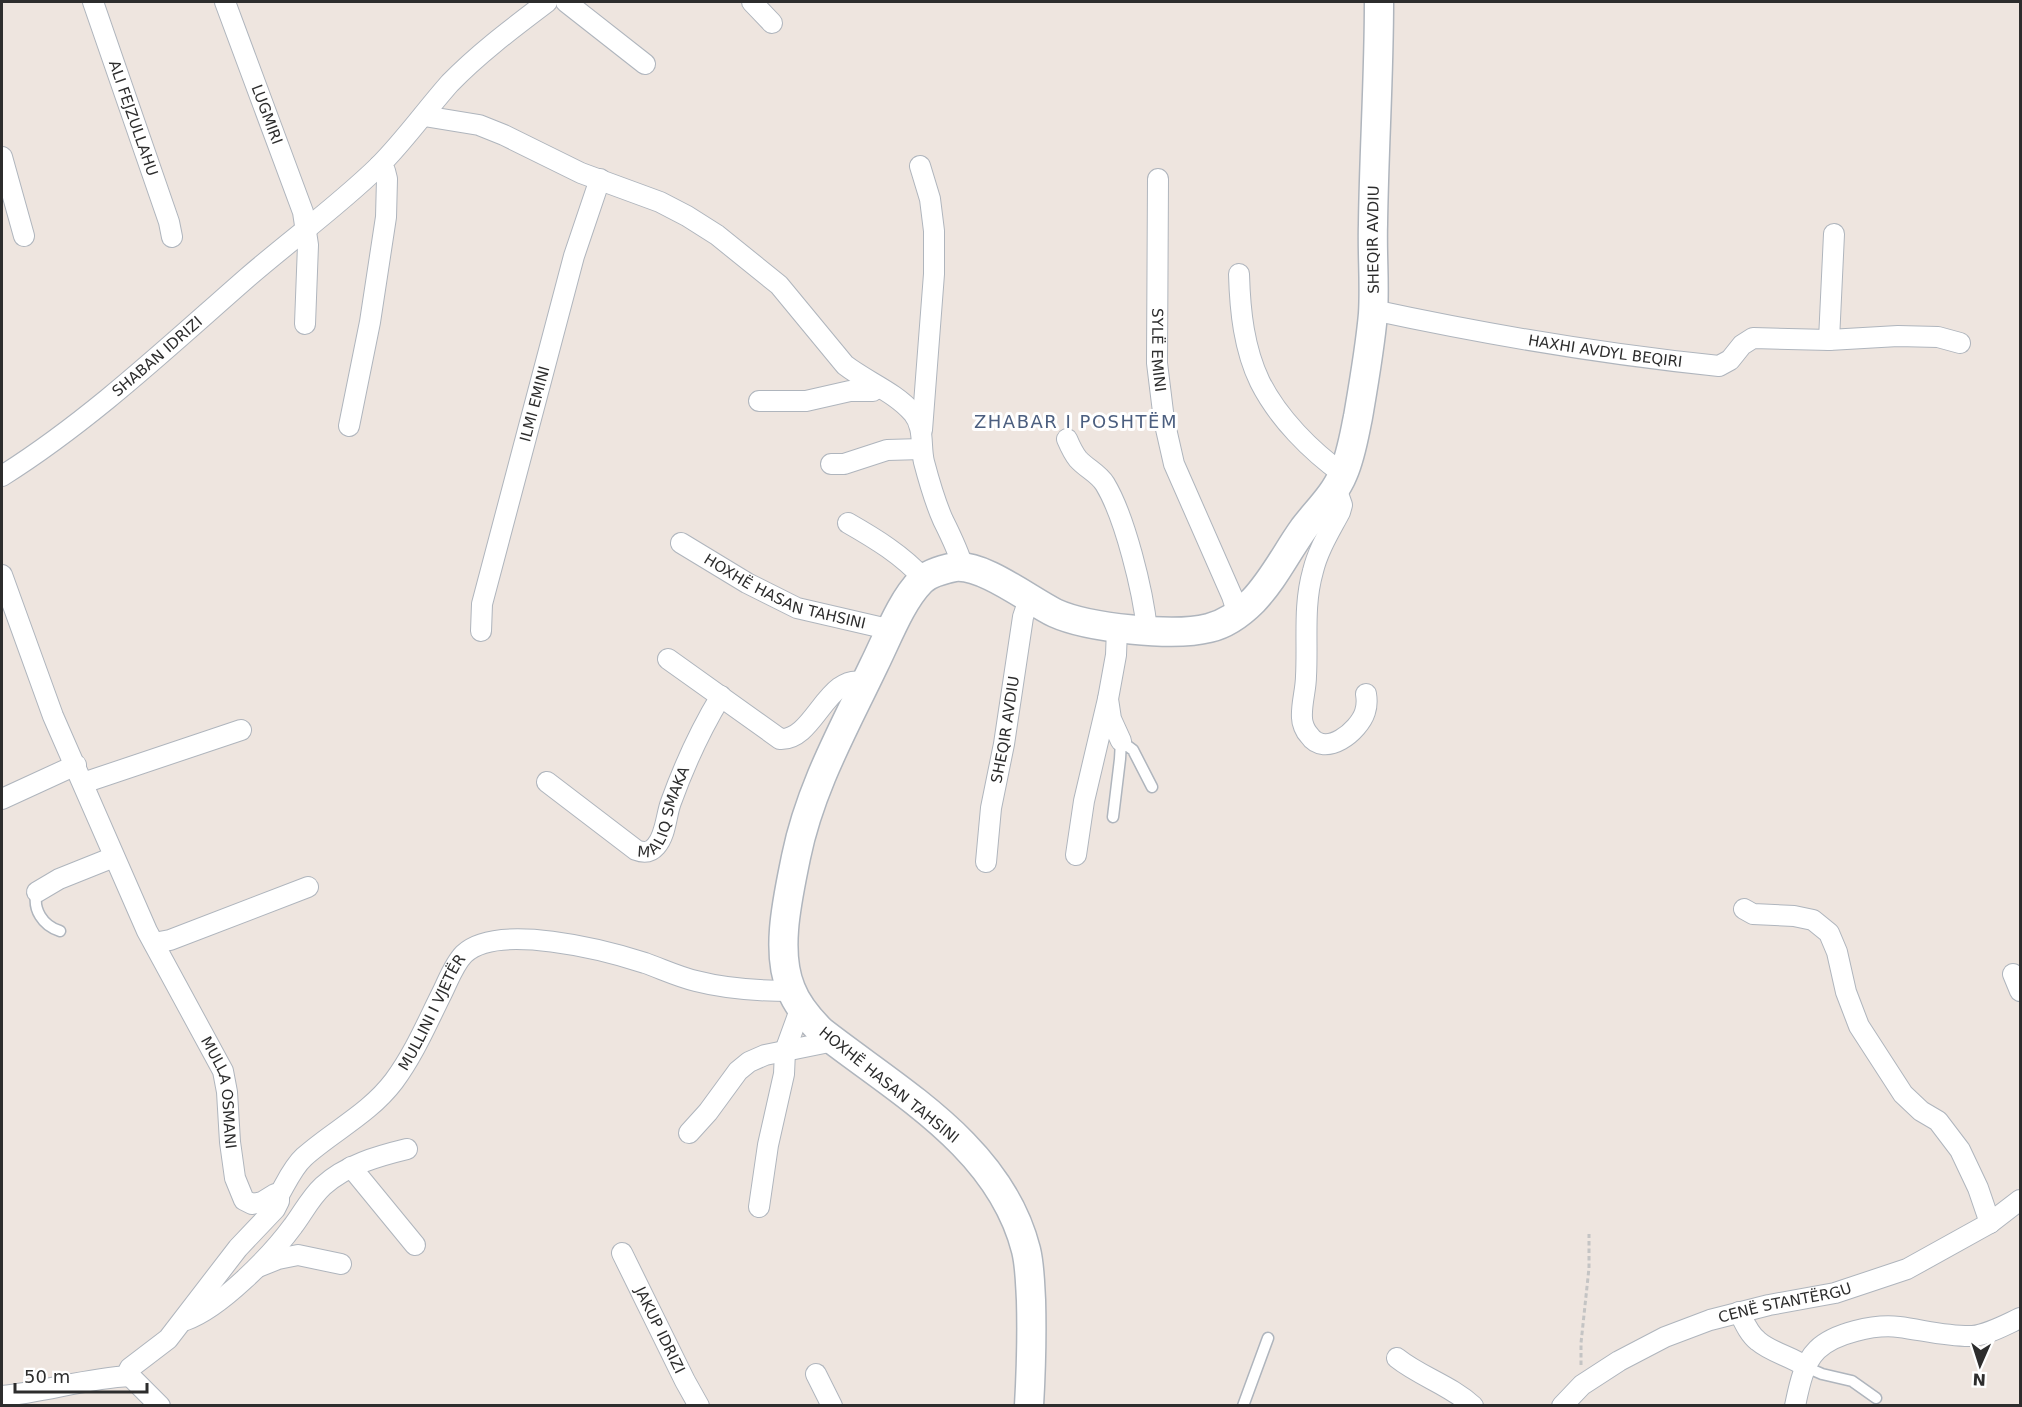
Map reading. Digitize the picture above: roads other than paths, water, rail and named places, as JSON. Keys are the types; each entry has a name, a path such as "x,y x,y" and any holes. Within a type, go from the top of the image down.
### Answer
{"street":[{"name":"ALI FEJZULLAHU","path":"93,2 169,222 172,237"},
{"name":"LUGMIRI","path":"225,2 303,212 306,229"},
{"name":"SHABAN IDRIZI","path":"2,476 43,450 85,417 379,166 451,83 478,57 547,2"},
{"path":"566,2 645,64"},
{"path":"752,2 772,23"},
{"name":"SHEQIR AVDIU","path":"963,567 975,569 996,579 1060,615 1118,628 1147,630 1178,631 1209,628 1238,615 1269,583 1302,531 1340,481 1352,448 1367,368 1374,310 1373,223 1379,55 1378,2"},
{"path":"424,116 479,125 504,135 581,173 660,202 717,235 779,285 845,365 903,403 916,417 942,518 959,551 963,567 952,567 924,578 886,546 848,523"},
{"path":"2,157 24,236"},
{"path":"349,426 386,217 387,179 385,171 379,166"},
{"path":"920,166 930,199 934,231 934,263 922,440"},
{"name":"ILMI EMINI","path":"481,631 482,604 574,256 600,179"},
{"name":"SYLË EMINI","path":"1158,179 1157,363 1164,420 1174,464 1233,596 1238,615"},
{"path":"305,324 308,245 306,229"},
{"path":"1829,340 1834,234"},
{"path":"1239,274 1240,305 1247,345 1260,382 1276,407 1340,481"},
{"name":"HAXHI AVDYL BEQIRI","path":"1374,310 1541,343 1611,354 1719,366 1730,360 1742,345 1753,338 1829,340 1908,336 1938,337 1960,343"},
{"path":"759,401 806,401 850,391 873,391 878,387"},
{"path":"1066,439 1078,459 1096,472 1105,484 1120,516 1145,611 1147,630"},
{"path":"831,464 844,464 922,440"},
{"name":"SHEQIR AVDIU","path":"1340,481 1340,512 1313,569 1307,597 1306,677 1302,718 1309,735 1314,741 1323,744 1335,742 1347,736 1355,729 1365,713 1366,694"},
{"name":"HOXHË HASAN TAHSINI","path":"681,543 747,583 797,609 892,630"},
{"name":"MULLA OSMANI","path":"2,574 54,716 114,857 157,950 223,1071 233,1163 240,1192 244,1200 252,1204 262,1202 275,1194 279,1195"},
{"name":"HOXHË HASAN TAHSINI","path":"924,578 909,597 892,630 828,757 812,796 801,833 788,897 784,949 786,974 796,999 821,1031 914,1101 958,1140 990,1174 1008,1203 1027,1252 1030,1279 1029,1406"},
{"name":"SHEQIR AVDIU","path":"986,862 991,808 1006,734 1023,617 1029,599"},
{"path":"1076,855 1084,801 1102,715 1108,699 1118,628"},
{"path":"668,659 773,735 786,740 802,730 836,692 849,682 866,683"},
{"name":"MALIQ SMAKA","path":"547,782 636,850 650,851 658,844 671,801 721,696"},
{"path":"1108,699 1111,719 1121,741"},
{"path":"2,799 80,774 175,750 241,730"},
{"path":"37,892 59,879 114,857"},
{"path":"157,950 184,944 304,894"},
{"path":"1744,909 1753,914 1794,916 1813,920 1829,933 1837,952 1846,992 1858,1026 1904,1094 1922,1111 1938,1121 1960,1150 1978,1188 1990,1223"},
{"name":"MULLINI I VJETËR","path":"130,1377 128,1372 130,1368 168,1339 238,1248 275,1209 279,1202 279,1195 302,1158 372,1106 392,1084 418,1041 464,954 481,944 504,939 532,940 595,950 644,963 698,982 796,999"},
{"path":"759,1207 768,1146 784,1074 785,1051 796,999"},
{"path":"689,1133 708,1112 738,1071 749,1062 765,1055 834,1041"},
{"name":"MULLINI I VJETËR","path":"181,1322 200,1315 253,1270 293,1226 312,1197 324,1185 351,1167 376,1157 407,1149"},
{"path":"351,1167 415,1245"},
{"name":"CENË STANTËRGU","path":"1562,1406 1582,1385 1619,1361 1665,1337 1710,1320 1769,1305 1835,1293 1907,1269 1990,1223 2020,1200"},
{"name":"JAKUP IDRIZI","path":"621,1253 699,1406"},
{"name":"MULLINI I VJETËR","path":"253,1270 278,1259 298,1255 341,1264"},
{"path":"1739,1312 1758,1341 1806,1367"},
{"path":"1795,1406 1799,1384 1817,1350 1862,1328 1898,1327 1973,1336 1990,1332 2020,1318"},
{"path":"1397,1358 1416,1372 1456,1393 1473,1406"},
{"path":"816,1374 832,1406"},
{"path":"2,1396 37,1392 99,1379 130,1377 160,1406"}],"lane":[{"path":"1121,741 1133,750 1152,787"},
{"path":"1113,817 1121,741"},
{"path":"37,892 35,901 37,909 50,928 60,931"},
{"path":"1243,1406 1268,1338"},
{"path":"1806,1367 1822,1374 1852,1381 1876,1398"}],"district":[{"name":"ZHABAR I POSHTËM","path":"1076,422"}]}
